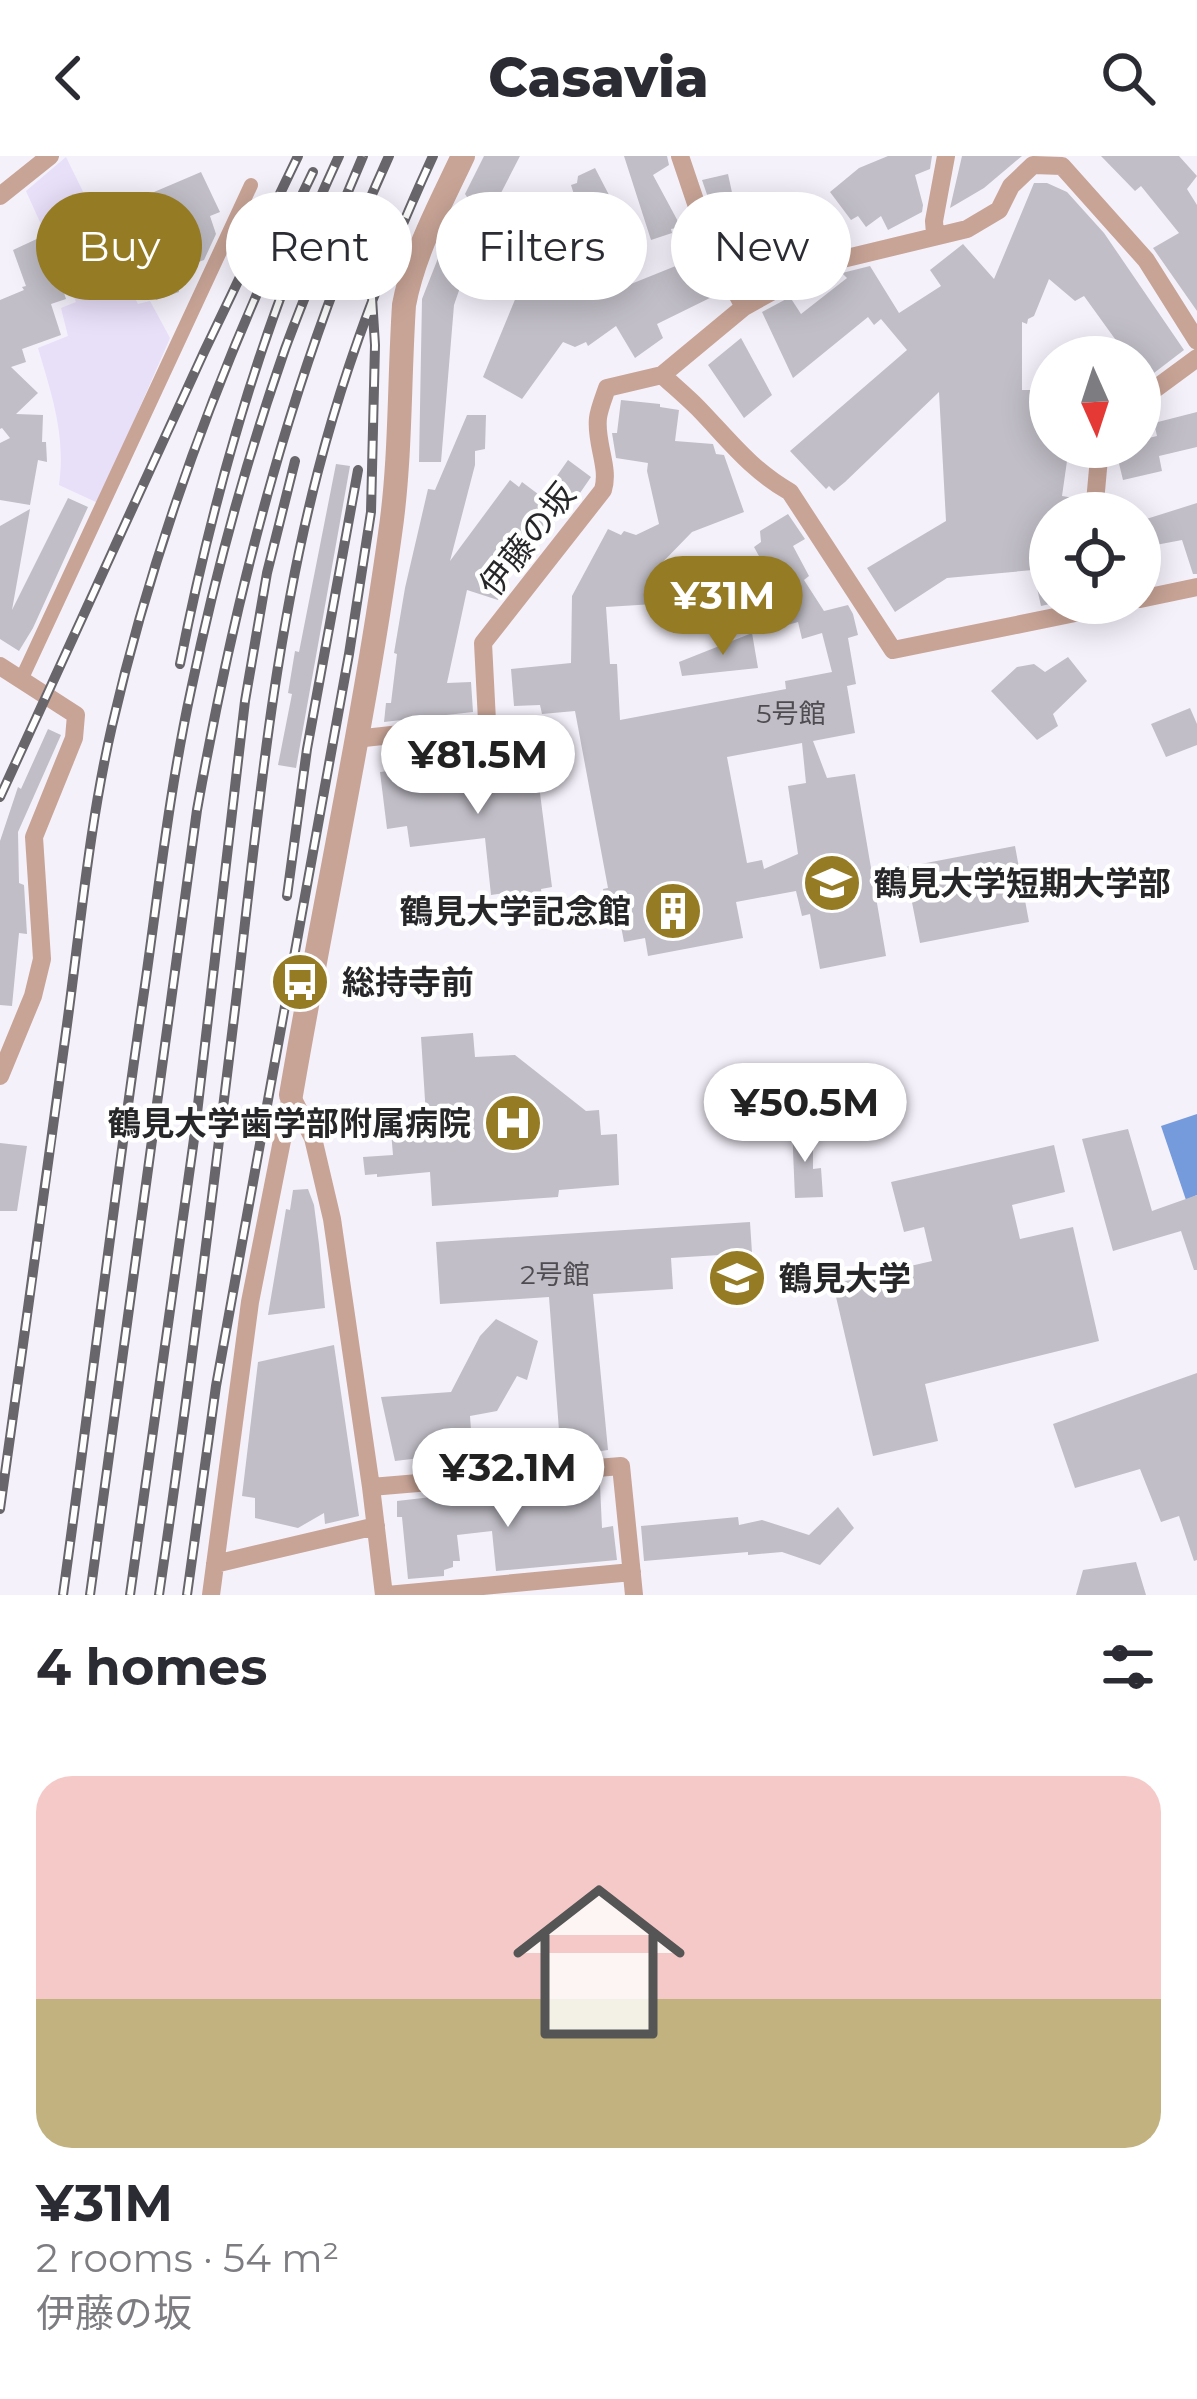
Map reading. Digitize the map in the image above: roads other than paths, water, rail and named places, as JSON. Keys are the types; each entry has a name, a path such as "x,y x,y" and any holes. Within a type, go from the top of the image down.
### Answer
{"street":[{"path":"0,196 50,156"},
{"path":"211,1595 250,1302 391,530 404,305 424,239 463,156"},
{"path":"680,156 709,242 744,308"},
{"path":"934,234 946,156"},
{"path":"1029,621 893,650 790,492 738,453 662,375 744,308 822,264 967,229 999,210 1011,186 1033,165 1062,166 1145,260 1197,341"},
{"path":"21,680 251,184"},
{"path":"1161,385 1197,358"},
{"name":"伊藤の坂","path":"355,739 487,721 483,643 603,490 607,476 598,418 608,388 662,375"},
{"path":"1161,595 1197,587"},
{"path":"0,667 76,715 74,738 34,837 42,959 33,997 0,1076"},
{"path":"291,1094 313,1138 332,1220 386,1595 632,1572"},
{"path":"371,1487 620,1466 634,1595"},
{"path":"214,1564 376,1526"}],"water":[{"path":"1197,1114 1197,1195 1186,1200 1161,1126"}],"railway":[{"path":"0,797 298,156"},
{"path":"180,664 244,406 287,279 339,156"},
{"path":"63,1595 165,837 191,690 232,518 271,391 363,156"},
{"path":"90,1595 197,810 213,726 250,559 297,395 389,156"},
{"path":"159,1595 268,734 289,602 341,390 383,272 433,156"},
{"path":"0,1509 91,840 112,726 150,583 197,443 313,172"},
{"path":"187,1595 216,1386 371,512 372,300"},
{"path":"130,1595 194,1139 245,701 267,573 295,461"},
{"path":"287,896 307,749 358,470"}],"place":[{"name":"鶴見大学短期大学部","path":"832,883"},
{"name":"鶴見大学記念館","path":"673,911"},
{"name":"総持寺前","path":"300,982"},
{"name":"鶴見大学歯学部附属病院","path":"513,1123"},
{"name":"鶴見大学","path":"737,1278"}]}
